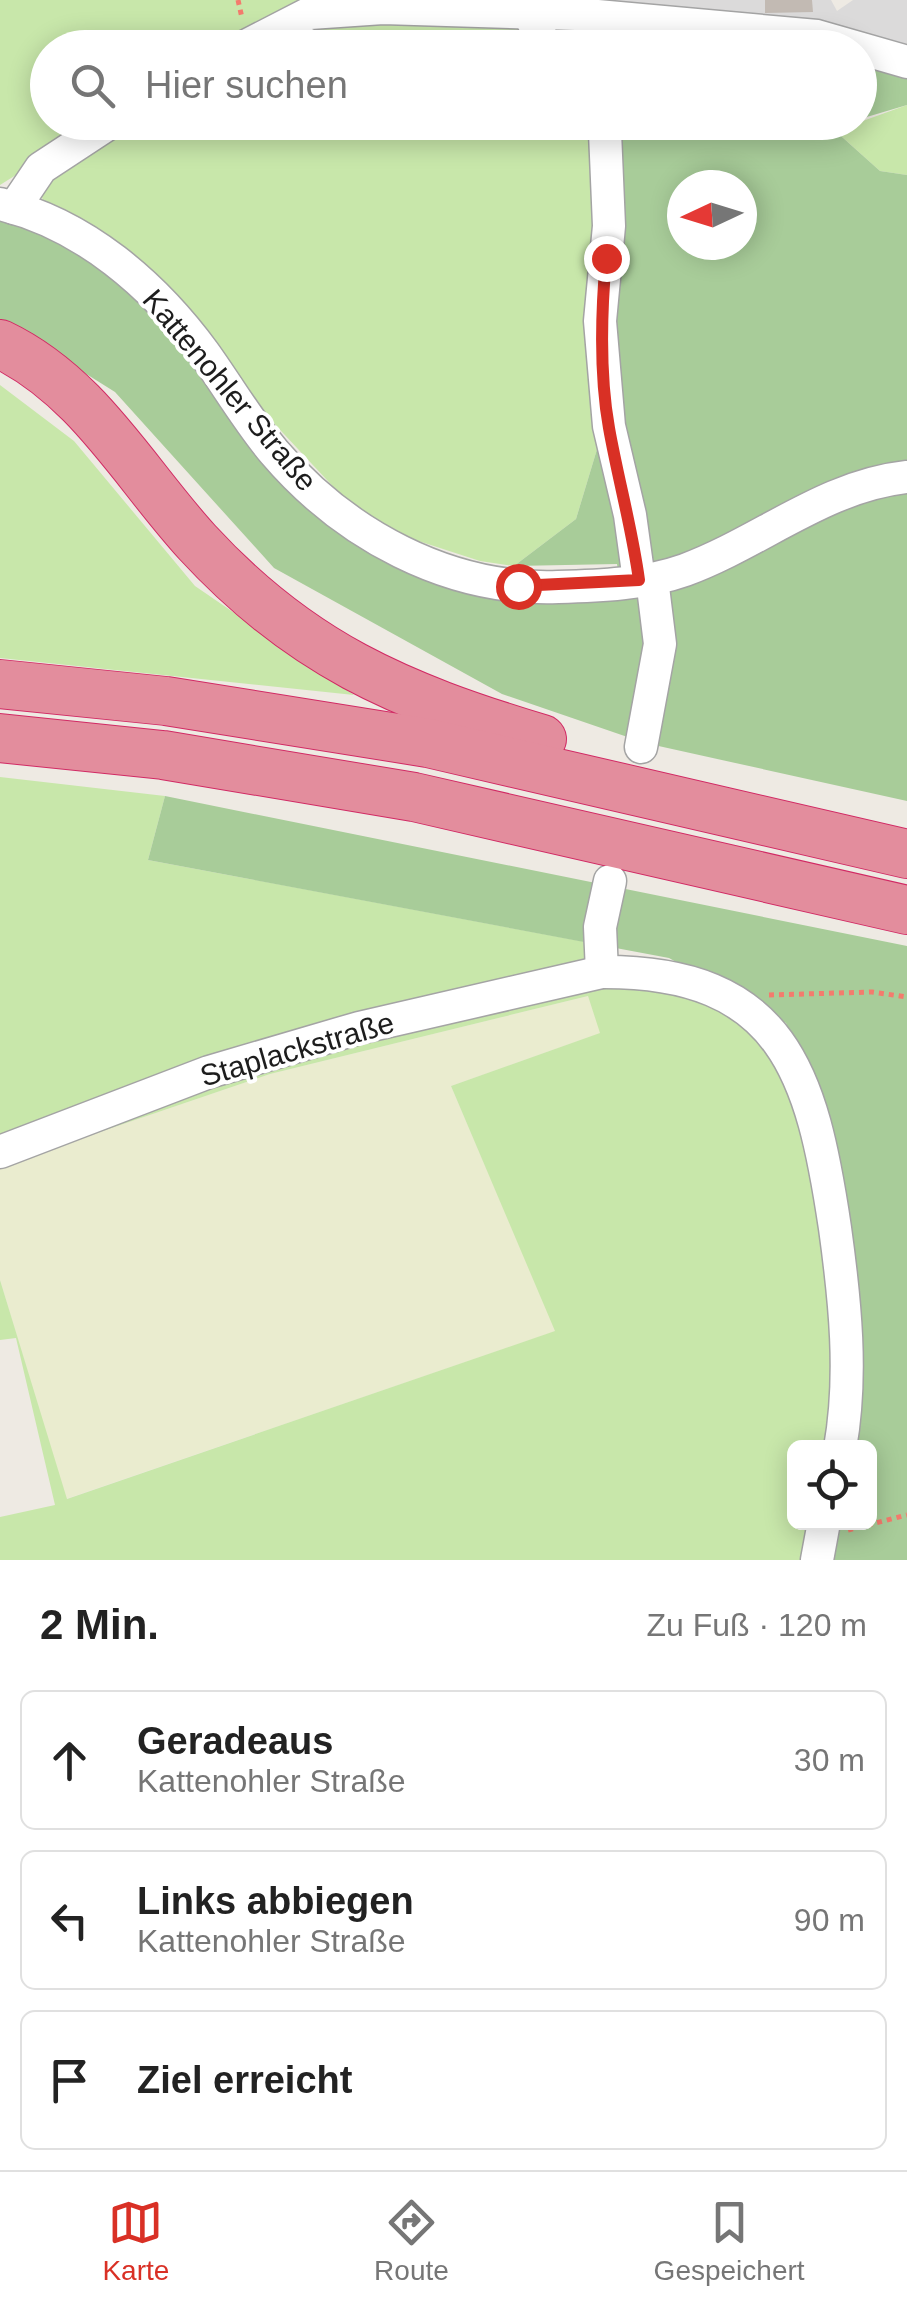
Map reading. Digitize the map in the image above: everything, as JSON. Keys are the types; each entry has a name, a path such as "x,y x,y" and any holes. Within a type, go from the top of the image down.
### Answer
{"highway":[{"path":"0,344 79,402 119,442 195,540 263,609 307,642 381,682 460,714 658,771 699,804"},
{"path":"0,684 295,719 544,768 907,854"},
{"path":"0,738 162,755 414,796 907,910"}],"street":[{"path":"271,30 284,22 338,8 576,14 751,30"},
{"path":"528,12 538,30"},
{"path":"877,53 907,62"},
{"path":"7,206 40,168 83,140"},
{"path":"605,140 609,226 600,321 608,426 660,644 641,746"},
{"name":"Kattenohler Straße","path":"7,206 97,249 150,289 201,349 271,448 326,504 360,529 431,565 478,579 556,588 645,580 690,568 860,485 907,476"},
{"path":"602,972 600,928 610,881"},
{"name":"Staplackstraße","path":"0,1152 208,1072 359,1028 602,972 638,972 690,981 744,1008 788,1053 803,1080 824,1156 845,1326 847,1375 841,1440"}],"path":[{"path":"744,1008 770,994 872,992 907,997"},
{"path":"820,1540 907,1516"}],"shaded area":[{"path":"510,0 831,0 837,11 853,0 907,0 907,79 877,68 877,30 729,30"}],"green space":[{"path":"0,0 470,0 338,2 271,30 30,30 30,140 72,140 0,185"},
{"path":"525,11 533,30 286,30"},
{"path":"570,17 680,30 551,30"},
{"path":"877,68 907,79 907,105 877,114"},
{"path":"907,105 907,175 880,171 845,140 877,140 877,116"},
{"path":"99,140 591,140 601,436 576,519 514,566 480,561 369,525 212,357 44,206 39,183"},
{"path":"603,140 845,140 880,171 907,175 907,801 645,743 502,694 274,568 115,392 0,320 0,204 97,249 271,448 431,565 620,582 617,564 514,566 576,519 601,436"},
{"path":"0,385 74,441 195,586 354,695 0,658"},
{"path":"0,777 165,796 148,860 591,943 587,963 0,1140"},
{"path":"165,796 907,946 907,1560 831,1560 836,1530 877,1530 877,1440 848,1440 834,1156 786,1023 669,958 148,860"},
{"path":"602,972 718,992 813,1111 839,1440 787,1440 787,1530 823,1530 817,1560 0,1560 0,1517 55,1505 16,1338 0,1340 0,1280 67,1499 555,1331 451,1086 600,1033 588,996 270,1074 0,1166 112,1107"},
{"path":"588,996 601,1033 451,1086 556,1331 66,1499 0,1280 0,1166 270,1074"}],"building":[{"path":"765,0 812,0 813,12 765,13"}],"route":[{"path":"518,586 556,588 639,580 630,515 608,426 600,321 606,258"}]}
